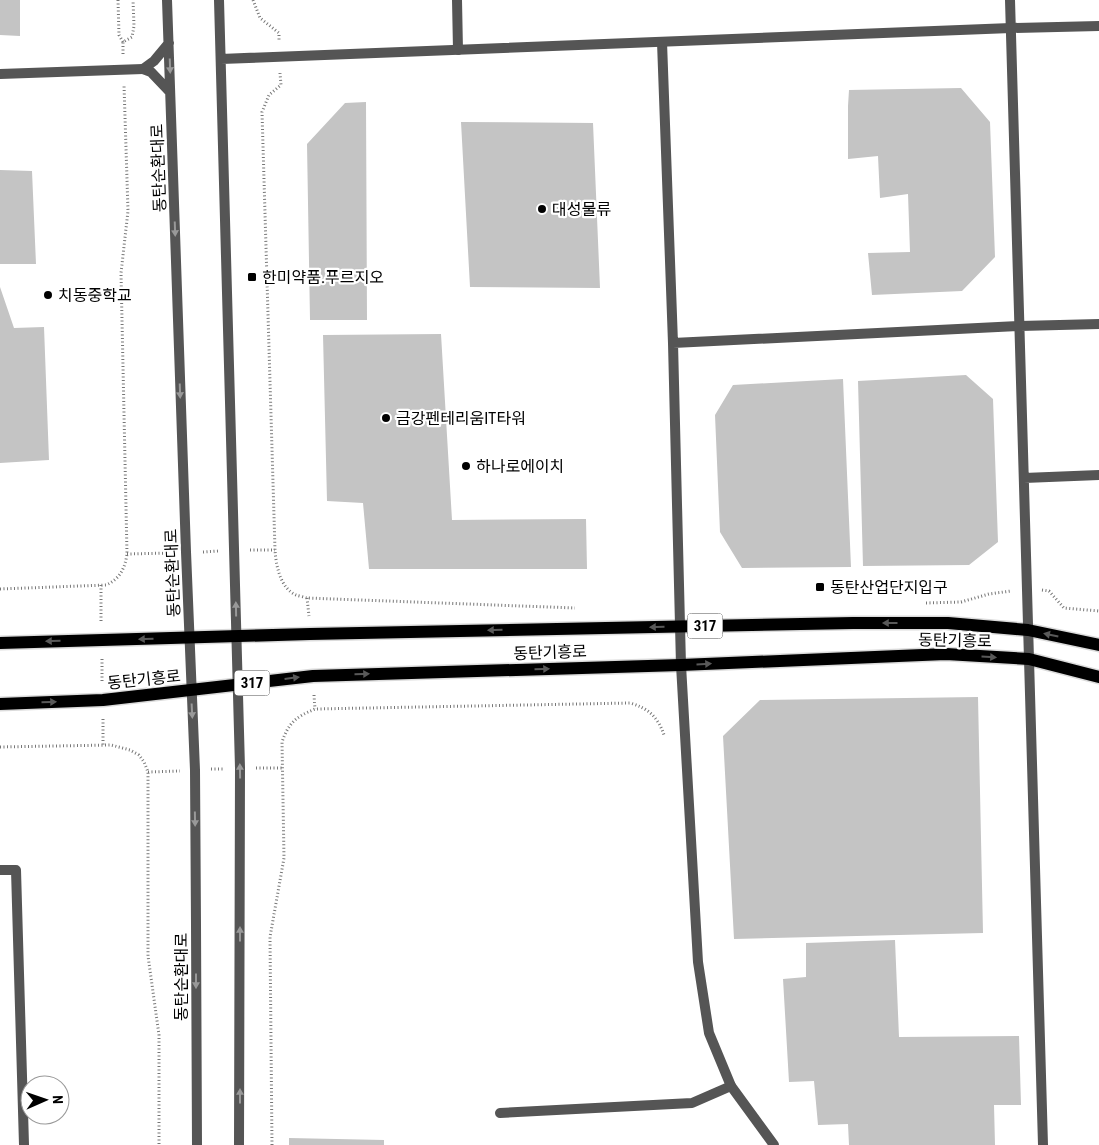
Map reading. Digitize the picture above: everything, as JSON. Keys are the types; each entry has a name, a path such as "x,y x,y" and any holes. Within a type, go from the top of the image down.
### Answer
{"main road":[{"name":"동탄기흥로","path":"0,643 853,623 948,623 1028,630 1099,645"},
{"name":"동탄기흥로","path":"0,704 102,700 313,676 681,665 946,654 1029,659 1099,677"}],"street":[{"name":"동탄순환대로","path":"167,0 195,770 196,1145"},
{"path":"219,0 240,768 240,1145"},
{"path":"457,0 458,50"},
{"path":"1010,0 1043,1145"},
{"path":"220,59 1099,26"},
{"path":"662,42 673,343 681,665 698,962 709,1033 731,1086 774,1145"},
{"path":"143,69 154,61 169,43"},
{"path":"0,74 143,69 151,72 170,92"},
{"path":"673,343 1020,326 1099,324"},
{"path":"1024,478 1099,475"},
{"path":"0,870 16,870 24,1145"},
{"path":"500,1113 692,1103 731,1086"}],"path":[{"path":"0,589 101,586 118,578 126,564 121,273 128,211 123,42 119,35 118,0"},
{"path":"123,42 132,37 134,26 133,0"},
{"path":"252,0 260,18 279,33"},
{"path":"281,85 269,95 262,112 274,550 277,568 283,583 294,594 308,598 582,608"},
{"path":"127,554 186,552"},
{"path":"101,586 103,745"},
{"path":"922,603 961,602 989,594 1027,589 1049,591 1064,608 1099,611"},
{"path":"272,1145 270,937 284,858 282,742 286,730 293,721 315,709 630,703 641,706 652,714 664,735"},
{"path":"0,747 111,745 130,750 138,755 144,762 148,772 148,956 159,1035 159,1145"},
{"path":"148,772 195,770"}],"building":[{"path":"0,0 20,0 20,36 0,35"},
{"path":"961,88 990,122 995,257 962,291 872,295 868,253 910,252 908,194 880,198 878,156 848,159 849,90"},
{"path":"366,102 367,320 310,320 307,144 345,103"},
{"path":"461,122 593,123 600,288 470,287"},
{"path":"0,170 32,171 36,264 0,264"},
{"path":"0,287 14,328 44,327 49,460 0,463"},
{"name":"금강펜테리움IT타워","path":"441,334 452,520 586,519 587,569 369,569 363,503 327,501 323,335"},
{"path":"966,375 993,399 998,542 969,565 863,566 858,381"},
{"path":"843,379 851,567 742,568 720,532 715,415 733,385"},
{"path":"978,697 983,933 734,939 723,736 760,700"},
{"path":"895,940 899,1037 1019,1036 1021,1105 994,1105 995,1145 849,1145 848,1124 818,1125 814,1081 789,1082 783,979 806,977 806,943"},
{"path":"289,1138 384,1140 384,1145 289,1145"}],"place":[{"name":"대성물류","path":"542,209"},
{"name":"한미약품.푸르지오","path":"252,277"},
{"name":"치동중학교","path":"48,295"},
{"name":"금강펜테리움IT타워","path":"386,418"},
{"name":"하나로에이치","path":"466,466"},
{"name":"동탄산업단지입구","path":"820,587"}]}
